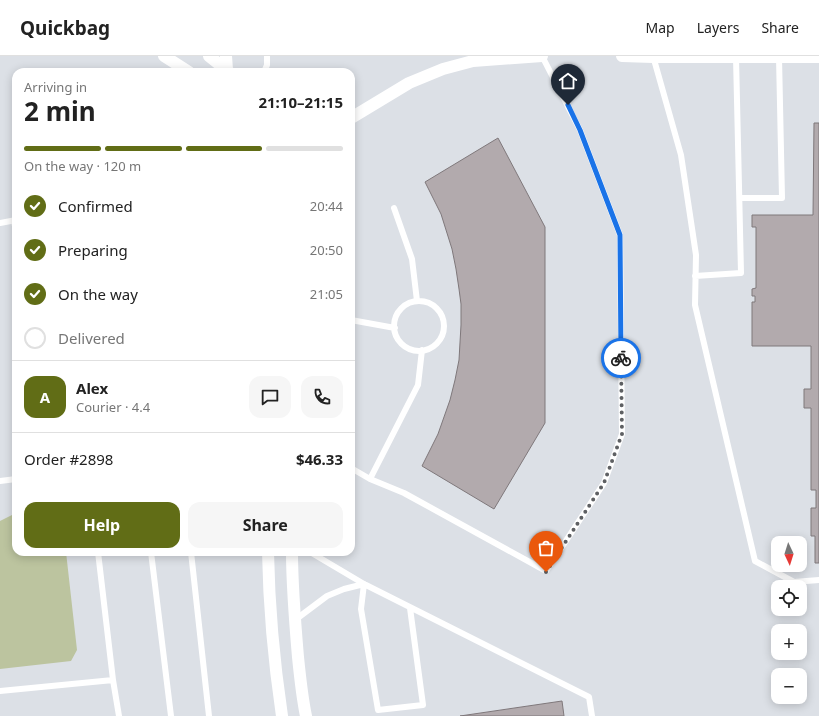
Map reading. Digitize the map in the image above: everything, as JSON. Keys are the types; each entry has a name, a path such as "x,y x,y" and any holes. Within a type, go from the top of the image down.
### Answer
{"street":[{"path":"164,56 183,68"},
{"path":"209,56 224,68"},
{"path":"226,56 228,68"},
{"path":"355,116 409,83 443,69 473,61 542,56"},
{"path":"622,56 819,57"},
{"path":"268,556 269,594 278,691 282,716"},
{"path":"292,556 295,620 301,688 306,716"}],"lane":[{"path":"266,68 267,56"},
{"path":"355,470 370,479 404,493 546,572 604,483 622,434 620,235 580,130 542,56"},
{"path":"653,57 681,155 696,255 695,305 755,561 794,582 819,580"},
{"path":"695,276 741,273 736,57"},
{"path":"740,198 782,198 780,57"},
{"path":"394,208 412,260 417,300"},
{"path":"0,223 12,221"},
{"path":"417,300 432,304 438,309 442,315 444,323 444,331 441,338 430,348 422,350 414,350 407,347 397,336 395,328 395,320 402,307 417,300"},
{"path":"355,321 395,328"},
{"path":"370,479 418,385 422,350"},
{"path":"0,481 12,480"},
{"path":"98,556 113,680 119,716"},
{"path":"151,556 171,716"},
{"path":"190,556 209,716"},
{"path":"317,556 364,584 410,608 589,697 592,716"},
{"path":"295,620 327,596 344,589 364,584"},
{"path":"364,584 361,609 378,710 423,705 410,608"},
{"path":"0,691 113,680"}],"green space":[{"path":"12,515 12,556 66,556 77,650 71,661 0,669 0,521"}],"building":[{"path":"814,123 819,123 819,563 815,563 815,536 811,536 811,508 816,508 816,490 811,490 811,408 804,408 804,389 811,389 811,346 752,346 752,302 755,302 755,296 752,296 752,289 756,288 756,227 752,227 752,215 813,215"},
{"path":"498,138 545,227 545,423 494,509 422,466 438,434 450,400 459,360 461,325 461,304 452,249 441,214 425,182"},
{"path":"562,701 564,716 460,716"}],"way so far":[{"path":"546,572 604,483 622,434 621,358"}],"route":[{"path":"568,105 580,130 620,235 621,358"}]}
